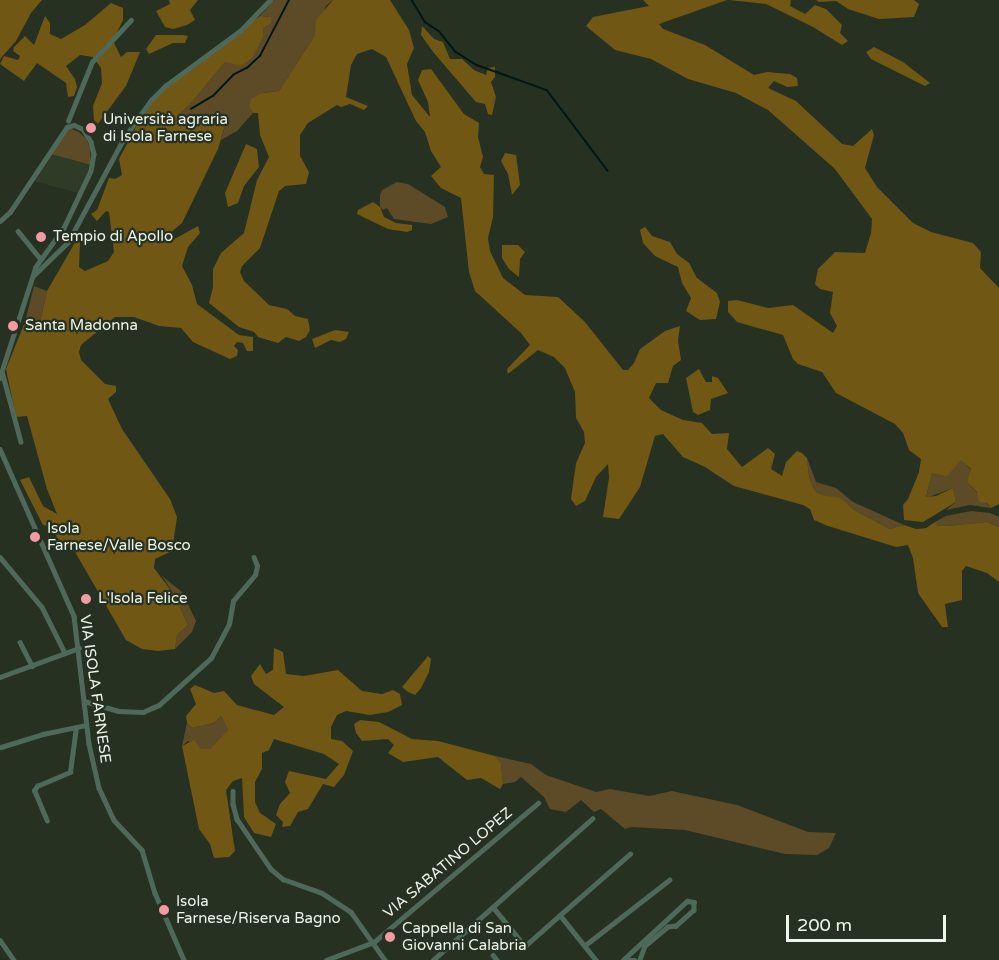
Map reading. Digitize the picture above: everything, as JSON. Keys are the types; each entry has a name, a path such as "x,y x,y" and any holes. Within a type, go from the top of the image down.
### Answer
{"street":[{"path":"33,276 68,242 124,138 147,105 165,86 240,31 270,0"},
{"path":"68,121 92,62 131,20"},
{"path":"0,221 10,212 67,127 74,125 83,129 91,142 94,154 91,171 64,228 41,259 33,276 1,375 21,442"},
{"path":"18,231 41,259"},
{"name":"VIA ISOLA FARNESE","path":"0,449 68,600 79,648 86,725 94,771 106,805 118,825 142,850 155,893 184,960"},
{"path":"0,557 42,607 65,653"},
{"path":"84,701 118,711 143,712 159,705 211,658 229,624 233,601 255,575 257,566 254,558"},
{"path":"20,642 32,666"},
{"path":"0,677 79,648"},
{"path":"1,747 86,725"},
{"path":"47,821 34,790 70,772 76,727"},
{"path":"233,790 232,804 237,819 275,873 286,881 322,893 351,912 385,960"},
{"name":"VIA SABATINO LOPEZ","path":"326,960 374,942 538,803"},
{"path":"433,960 592,819"},
{"path":"493,907 525,946 630,854"},
{"path":"584,946 669,880"},
{"path":"623,960 687,901 694,902 694,910 676,926 668,927 645,946 640,960"},
{"path":"560,915 596,960"},
{"path":"0,940 14,960"},
{"path":"493,955 497,960"},
{"path":"623,960 635,960"}],"shaded area":[{"path":"0,0 42,0 31,13 16,41 0,59"},
{"path":"169,0 198,0 190,10 195,20 173,29 165,27 156,11 170,4"},
{"path":"274,0 333,0 326,6 315,35 279,91 262,93 249,107 253,113 237,131 221,140 226,122 191,121 177,116 192,102 225,62 262,28 270,17 260,16"},
{"path":"333,0 390,0 409,30 414,48 407,64 412,95 430,117 428,102 418,80 422,70 431,69 464,114 479,123 478,137 483,157 480,167 484,174 494,175 493,217 488,238 490,251 503,278 525,295 558,297 585,322 623,370 628,370 634,363 640,349 665,331 680,326 678,341 681,360 673,366 668,383 656,383 649,398 661,410 683,420 702,423 712,434 729,433 727,449 742,467 768,448 775,454 771,469 782,476 786,462 797,451 802,453 807,458 809,477 815,491 822,495 840,498 854,510 890,529 904,525 916,529 926,528 935,522 938,526 948,526 987,522 999,527 999,582 987,573 966,566 962,571 962,600 945,604 948,627 942,627 918,593 913,558 908,545 896,547 828,526 814,520 810,509 803,505 734,486 705,467 683,457 663,434 655,436 640,487 619,519 603,517 609,478 608,464 596,477 585,501 576,506 571,499 576,463 585,443 584,432 576,418 575,392 565,368 554,357 538,350 508,374 507,369 530,345 521,333 475,291 469,272 461,198 441,188 431,176 441,167 431,151 425,132 416,121 386,57 372,49 357,54 351,65 346,97 368,106 364,110 350,104 341,107 337,105 308,123 300,135 300,156 309,172 306,184 285,186 279,191 260,248 242,266 240,272 244,281 269,305 287,309 295,316 308,319 310,330 306,337 299,341 286,337 278,343 258,337 254,332 239,327 209,303 213,287 213,269 221,253 244,233 257,180 269,157 260,135 258,113 253,113 249,107 251,99 262,93 279,91 315,35 316,20"},
{"path":"643,0 727,0 659,24 663,29 705,45 754,75 767,72 790,74 797,78 798,86 787,87 774,81 768,88 796,101 842,144 853,146 872,129 874,135 865,168 877,187 913,223 931,232 973,243 981,252 980,268 999,288 999,504 991,508 987,503 979,502 977,492 967,482 971,469 961,460 947,476 932,473 926,497 936,496 953,488 956,502 923,522 904,520 903,505 908,499 919,472 921,459 909,450 903,433 895,424 836,393 822,372 798,364 793,359 783,335 737,322 728,312 728,301 737,300 768,308 793,305 833,333 837,326 830,313 833,292 820,289 815,284 818,269 835,252 865,253 871,233 872,219 835,169 768,110 736,93 688,79 651,59 615,50 586,26 593,17 649,6"},
{"path":"729,0 791,0 790,6 805,14 815,5 826,9 842,25 840,33 848,41 842,45 813,27 766,4"},
{"path":"816,0 914,0 919,4 914,17 879,19 848,9 836,1 819,2"},
{"path":"111,3 123,8 123,20 113,41 121,57 127,52 140,52 126,86 97,125 94,121 93,106 102,83 101,68 93,57 80,55 66,66 75,79 77,87 74,96 68,97 66,83 37,63 24,81 0,64 4,56 18,60 20,56 13,51 14,47 25,36 34,45 45,16 50,23 50,34 61,39 85,25"},
{"path":"260,16 271,17 271,23 263,28 263,37 252,58 241,66 225,62 192,102 178,115 191,121 214,113 226,122 218,149 182,223 170,233 171,241 198,226 200,233 188,247 182,266 192,285 197,304 239,335 253,337 253,351 247,351 243,343 237,342 234,346 238,350 237,356 230,359 193,342 181,328 159,326 134,317 115,317 81,345 79,352 81,360 105,384 116,386 116,392 108,399 122,429 170,499 177,517 172,551 155,559 154,568 175,596 188,625 177,635 175,649 158,651 142,649 126,640 75,552 58,539 51,527 43,525 20,480 29,477 43,506 57,514 47,489 27,416 16,417 6,369 25,322 39,327 47,291 77,239 80,243 79,267 85,271 108,261 114,252 109,212 106,211 97,221 91,214 97,210 109,178 115,179 122,175 119,159 145,110 162,91"},
{"path":"422,26 434,39 443,42 450,59 462,59 474,70 486,75 488,68 495,67 495,77 491,82 496,97 492,115 488,114 485,104 476,102 434,53 421,35"},
{"path":"156,35 188,36 185,43 173,43 149,54 146,49"},
{"path":"874,47 903,62 930,83 925,86 871,59 866,52"},
{"path":"69,128 79,132 86,139 90,147 91,165 51,154"},
{"path":"246,144 257,149 259,167 244,186 238,203 228,207 225,193"},
{"path":"505,153 516,155 520,185 512,195 508,174 501,161"},
{"path":"51,154 91,165 78,193 34,181"},
{"path":"397,182 408,184 445,207 448,217 431,224 394,219 387,208 383,210 380,207 380,195 382,190"},
{"path":"373,202 380,207 384,217 396,223 412,225 412,230 407,232 388,229 357,214 358,210"},
{"path":"645,227 652,236 670,242 677,254 689,263 697,278 717,293 720,302 716,319 700,320 686,311 691,298 682,283 678,267 655,256 643,243 640,230"},
{"path":"502,245 518,245 525,252 520,259 519,277 509,269 502,258"},
{"path":"34,286 47,291 39,327 25,322"},
{"path":"335,330 349,332 346,339 340,342 331,340 315,348 312,339"},
{"path":"699,369 706,382 712,382 712,376 718,378 728,393 711,399 710,410 698,415 693,412 686,378"},
{"path":"807,458 816,482 836,488 853,502 904,525 890,529 854,510 840,499 815,491 809,477"},
{"path":"961,459 971,470 967,482 991,508 970,505 946,510 956,502 953,488 926,498 932,472"},
{"path":"971,511 990,513 999,517 999,527 987,522 938,526 935,522 946,516"},
{"path":"162,576 182,592 196,621 192,632 175,649 177,635 188,625 175,596"},
{"path":"274,648 283,652 286,674 304,676 338,670 362,691 382,694 393,690 400,694 402,705 388,712 370,715 346,711 337,715 331,727 331,739 342,741 353,751 344,775 334,787 323,784 308,809 298,812 290,826 282,827 283,822 276,815 280,804 290,793 285,782 289,771 326,779 339,764 324,754 274,739 269,750 262,753 262,769 255,782 255,802 260,813 276,824 271,837 254,833 244,817 242,778 233,781 226,790 235,851 229,857 214,858 210,844 199,829 182,746 194,740 201,749 210,749 228,730 221,716 214,723 192,728 187,723 186,716 196,704 190,689 195,685 214,693 224,691 237,705 274,715 284,707 254,684 251,676 260,664 266,674 273,670"},
{"path":"428,656 431,659 429,672 421,688 415,695 408,692 402,687"},
{"path":"221,716 228,730 217,745 210,749 201,749 188,741 182,746 187,723 192,728 214,723"},
{"path":"360,720 379,722 412,739 438,741 495,756 501,763 503,784 500,789 481,778 467,780 438,757 403,762 388,753 394,745 388,739 362,741 356,733 354,724"},
{"path":"495,756 531,764 546,775 596,792 610,789 649,796 672,791 737,805 808,832 836,833 829,848 817,855 785,854 685,830 631,827 625,829 601,809 594,812 581,800 566,812 550,809 544,797 521,777 515,782 503,784 501,763"}],"waterway":[{"path":"191,109 213,96 233,75 247,68 260,56 289,0"},
{"path":"412,0 425,22 439,31 456,52 477,65 547,90 608,171"}],"place":[{"name":"Università agraria di Isola Farnese","path":"91,128"},
{"name":"Tempio di Apollo","path":"41,237"},
{"name":"Santa Madonna","path":"13,326"},
{"name":"Isola Farnese/Valle Bosco","path":"35,537"},
{"name":"L'Isola Felice","path":"86,599"},
{"name":"Isola Farnese/Riserva Bagno","path":"164,910"},
{"name":"Cappella di San Giovanni Calabria","path":"390,937"}]}
